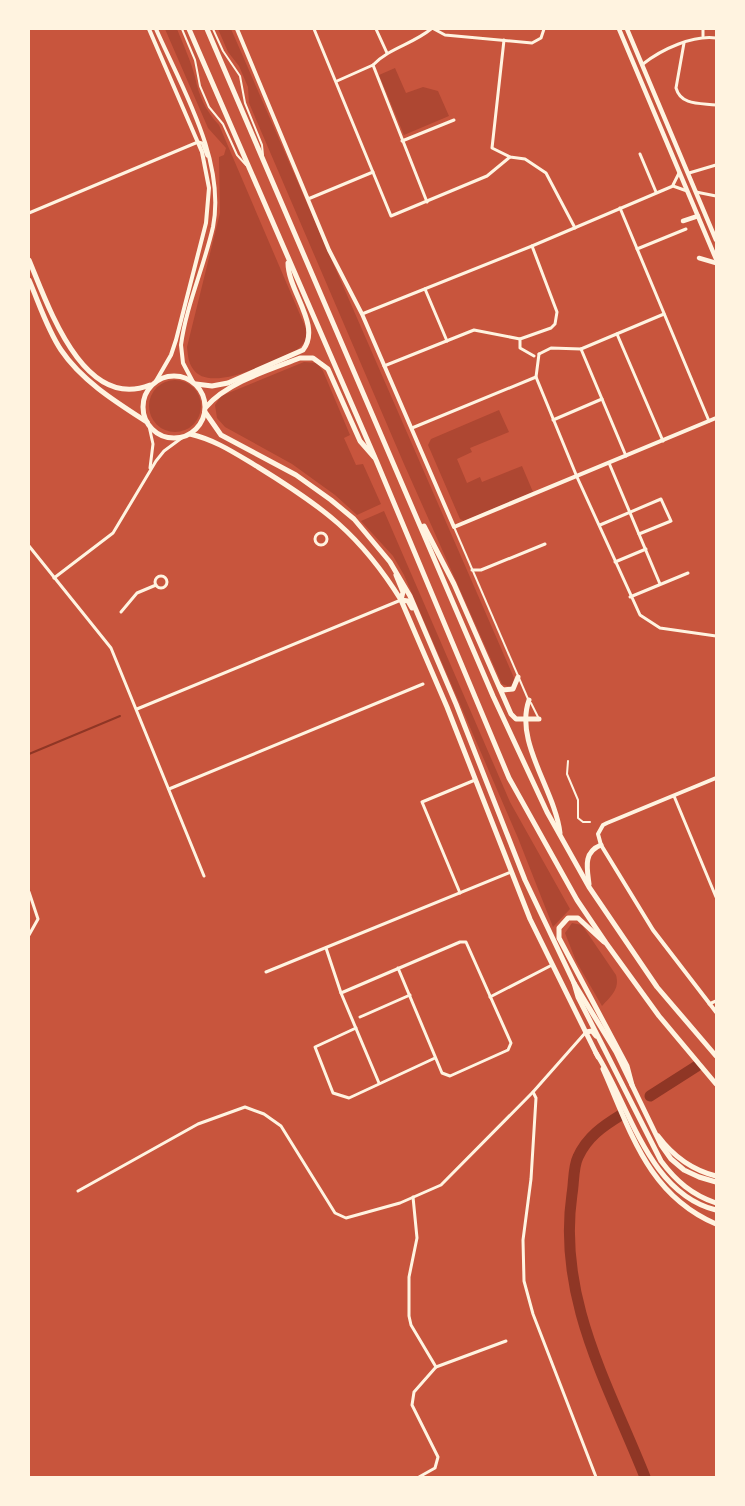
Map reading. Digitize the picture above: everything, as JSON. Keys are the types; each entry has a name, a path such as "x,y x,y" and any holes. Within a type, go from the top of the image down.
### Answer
{"main road":[{"path":"189,29 376,460 479,712 509,778 576,900 659,1016 716,1084"},
{"path":"207,29 493,696 561,839 589,887 657,987 716,1056"},
{"path":"619,29 716,259"},
{"path":"627,29 716,240"},
{"path":"683,221 698,216"},
{"path":"699,258 716,263"},
{"path":"29,260 61,334 84,366 104,382 130,389 173,376 194,383 220,385 236,381 299,354 307,346 310,329 290,278 288,260"},
{"path":"29,280 53,337 69,361 110,398 163,436 184,437 200,425 205,410 203,395 194,383"},
{"path":"205,410 231,387 300,358 313,358 328,369 360,441 376,460"},
{"path":"148,424 143,402 155,382"},
{"path":"205,410 221,434 296,475 354,519 393,567 410,596 525,880 574,984 612,1044 661,1146 671,1159 691,1174 716,1182"},
{"path":"190,434 224,446 304,495 323,509 344,526 369,554 401,600 476,780 511,872 552,965 596,1053 641,1154 652,1174 677,1202 693,1213 716,1224"},
{"path":"405,489 454,584 511,714 516,719 539,719"},
{"path":"393,567 403,592 401,600"},
{"path":"401,600 410,603 437,659"},
{"path":"497,683 503,690 513,689 518,677"},
{"path":"529,700 525,720 529,744 557,814 561,839"},
{"path":"589,887 588,857 593,850 601,845"},
{"path":"606,943 598,938 578,918 568,918 559,928 559,938 627,1066 632,1084"},
{"path":"574,984 578,998 611,1059 652,1144 668,1170 675,1179 692,1192 716,1203"},
{"path":"586,1032 594,1033 605,1053 611,1059"},
{"path":"705,1044 716,1050"},
{"path":"596,1053 620,1095 650,1156 661,1173 690,1199 716,1210"},
{"path":"647,1117 662,1141 678,1158 697,1169 716,1176"}],"street":[{"path":"149,29 198,142 208,180 209,202 206,224 176,340 171,356 155,382"},
{"path":"156,29 204,141 214,170 216,202 213,226 181,345 183,363 194,383"},
{"path":"237,29 329,250 362,314 454,527 716,418"},
{"path":"314,29 391,216 487,176 510,157"},
{"path":"376,29 387,53"},
{"path":"337,81 373,65 387,53 422,37 432,29 445,35 535,43 541,38 544,29"},
{"path":"702,36 703,29"},
{"path":"643,64 654,55 702,36 716,38"},
{"path":"504,40 492,148 510,157 524,159 546,173 575,228"},
{"path":"684,44 676,88 678,95 687,101 716,105"},
{"path":"373,65 428,202"},
{"path":"402,141 454,120"},
{"path":"29,213 198,142 203,144 214,170"},
{"path":"640,154 656,192"},
{"path":"689,173 716,165"},
{"path":"673,186 680,171"},
{"path":"308,199 373,172"},
{"path":"362,314 532,246 656,192 673,186 688,191"},
{"path":"696,192 716,196"},
{"path":"620,208 709,421"},
{"path":"637,249 686,229"},
{"path":"384,366 474,330 520,339 551,328 557,319 556,308 532,246"},
{"path":"425,289 447,341"},
{"path":"534,356 551,348 581,349 664,314"},
{"path":"617,334 663,440"},
{"path":"520,339 520,348 534,356 536,360"},
{"path":"581,349 626,456"},
{"path":"539,354 536,360 536,377 577,476 630,597 640,615 660,628 716,636"},
{"path":"412,428 536,377"},
{"path":"553,420 602,400"},
{"path":"148,424 153,453 150,471"},
{"path":"54,578 113,532 150,471 164,452 184,437"},
{"path":"609,463 660,584"},
{"path":"600,525 662,499 671,521 640,534"},
{"path":"472,570 481,570 545,544"},
{"path":"29,546 111,648 204,876"},
{"path":"615,562 646,549"},
{"path":"630,597 688,573"},
{"path":"121,612 137,592 156,584"},
{"path":"137,709 401,600"},
{"path":"169,790 423,684"},
{"path":"716,778 603,825 598,834 601,845 653,930 716,1012"},
{"path":"460,893 422,802 476,780"},
{"path":"674,796 716,897"},
{"path":"266,972 511,872"},
{"path":"29,892 38,919 29,935"},
{"path":"341,993 398,968 460,942 466,942 511,1043 508,1050 450,1076 442,1073 398,968"},
{"path":"326,948 341,993 379,1083"},
{"path":"490,997 552,965"},
{"path":"360,1017 410,995"},
{"path":"709,1004 716,1001"},
{"path":"356,1028 315,1047 333,1093 349,1098 435,1058"},
{"path":"78,1191 198,1124 245,1108 264,1114 280,1126 335,1213 346,1218 413,1197 441,1185 533,1092 586,1032"},
{"path":"533,1092 536,1098 531,1179 523,1240 524,1282 533,1314 596,1477"},
{"path":"413,1197 417,1238 409,1277 408,1316 436,1368"},
{"path":"419,1477 435,1468 438,1457 412,1405 414,1392 436,1368 506,1341"}],"lane":[{"path":"182,29 195,60 200,86 209,107 226,128 239,158 248,167"},
{"path":"213,29 223,51 240,76 246,107 262,145 262,157"},
{"path":"454,527 518,677 539,719"},
{"path":"568,761 567,774 578,800 576,808 578,818 583,822 590,822"}],"shaded area":[{"path":"165,29 177,29 201,97 206,108 219,125 307,331 305,342 297,350 244,373 228,377 213,378 201,376 191,366 187,347 220,213 219,157 224,155 226,148 208,128"},
{"path":"218,29 231,29 514,678 513,684 510,687 502,684 404,464 249,103 248,87 239,66 228,52"},
{"path":"395,68 406,93 423,87 438,91 449,116 404,135 379,75"},
{"path":"304,362 317,363 323,371 350,435 344,438 356,465 363,464 381,504 357,515 335,495 292,464 225,427 217,418 215,405 221,396"},
{"path":"170,380 180,380 189,384 197,392 201,406 197,420 189,428 180,432 170,432 161,428 153,420 149,411 149,401 153,392 161,384"},
{"path":"499,410 509,432 470,448 472,452 457,459 467,483 480,477 482,482 522,466 533,492 464,521 460,519 428,445 431,439"},
{"path":"384,511 510,802 570,909 553,927 518,838 404,575 393,556 361,521"},
{"path":"572,923 582,925 616,975 616,988 602,1006 576,961 565,933"}],"waterway":[{"path":"29,754 120,716"},
{"path":"650,1096 697,1066"},
{"path":"621,1115 596,1133 586,1144 576,1161 569,1232 572,1269 579,1305 589,1340 645,1477"}]}
